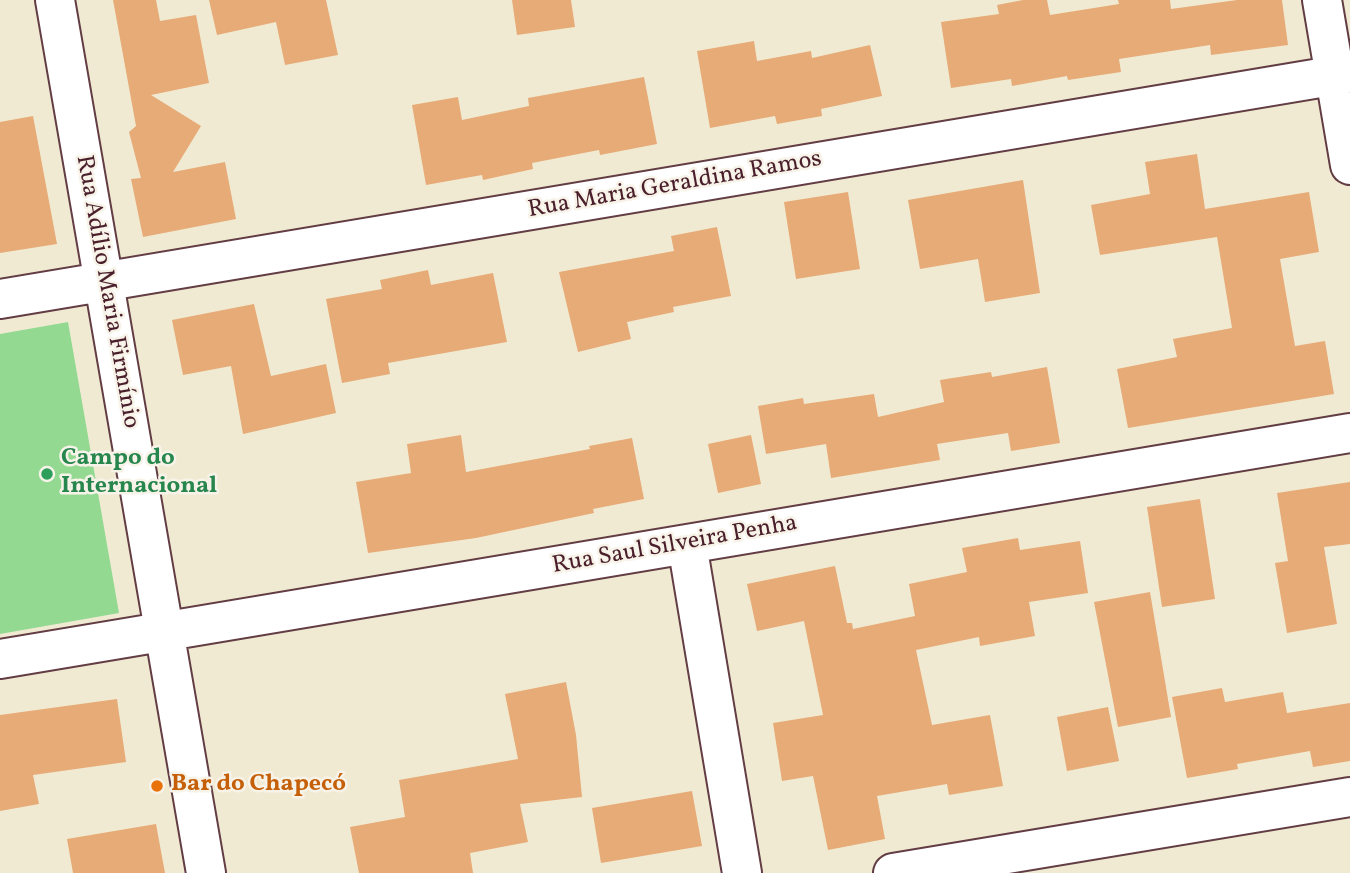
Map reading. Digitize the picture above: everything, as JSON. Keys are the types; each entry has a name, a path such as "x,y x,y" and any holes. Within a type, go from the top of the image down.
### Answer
{"street":[{"name":"Rua Adílio Maria Firmínio","path":"55,0 206,873"},
{"path":"1322,0 1342,75 1350,165"},
{"name":"Rua Maria Geraldina Ramos","path":"0,299 1342,75"},
{"name":"Rua Saul Silveira Penha","path":"0,659 1350,433"},
{"path":"687,544 743,873"},
{"path":"893,873 1350,797"}],"green space":[{"name":"Campo do Internacional","path":"68,322 119,613 0,634 0,334"}],"building":[{"path":"113,0 156,0 160,21 196,15 209,83 151,95 201,126 173,172 225,162 236,219 143,237 131,179 141,178 129,132 136,126"},
{"path":"209,0 326,0 338,55 285,65 276,22 217,35"},
{"path":"512,0 571,0 575,27 517,35"},
{"path":"1023,0 1047,0 1050,15 1119,4 1118,0 1170,0 1171,9 1237,0 1282,0 1288,45 1211,55 1210,45 1119,59 1121,72 1068,80 1067,76 1012,86 1011,79 951,88 941,22 999,14 997,5"},
{"path":"754,41 757,61 811,51 812,58 870,45 882,96 821,109 822,116 777,124 775,116 710,128 697,51"},
{"path":"644,77 657,144 600,155 599,150 532,163 533,169 483,180 482,175 426,185 412,105 458,97 462,120 529,106 528,98"},
{"path":"33,116 57,244 0,253 0,122"},
{"path":"1197,154 1205,209 1309,192 1319,252 1280,259 1295,346 1325,341 1334,394 1128,428 1117,369 1177,357 1173,339 1232,328 1217,237 1100,255 1091,205 1150,194 1145,162"},
{"path":"1023,180 1040,293 985,302 978,259 920,269 908,200"},
{"path":"848,192 860,269 796,279 784,202"},
{"path":"717,227 731,296 673,307 674,312 627,322 631,339 578,352 559,272 674,251 671,236"},
{"path":"428,270 431,285 493,273 507,342 388,363 390,374 342,383 326,299 382,289 380,280"},
{"path":"254,304 271,376 326,364 336,413 243,434 231,366 183,375 172,320"},
{"path":"1047,367 1060,443 1011,451 1008,433 937,444 940,460 831,478 826,444 766,454 758,406 803,398 804,404 874,394 878,417 944,402 940,380 991,372 992,377"},
{"path":"461,435 466,472 590,449 589,446 632,438 644,499 593,509 594,513 476,538 368,553 356,482 411,473 407,444"},
{"path":"751,435 761,484 718,493 708,444"},
{"path":"1350,482 1350,544 1324,547 1337,624 1287,633 1275,563 1288,561 1277,493"},
{"path":"1200,499 1215,599 1162,607 1147,507"},
{"path":"1018,538 1020,550 1080,541 1088,593 1029,602 1035,636 980,646 979,637 916,650 932,725 990,715 1003,786 949,795 947,784 877,796 885,839 828,850 813,776 782,781 773,723 823,715 804,621 757,631 747,584 835,566 847,623 852,623 853,629 915,616 909,584 967,572 962,548"},
{"path":"1150,592 1171,717 1118,727 1094,602"},
{"path":"566,682 576,735 582,797 520,804 528,842 470,853 473,873 359,873 350,827 405,817 399,780 518,759 505,694"},
{"path":"1222,688 1225,702 1283,692 1287,713 1350,703 1350,761 1313,767 1310,751 1237,764 1238,769 1187,778 1172,697"},
{"path":"117,699 126,762 33,775 39,804 0,811 0,715"},
{"path":"1108,707 1119,761 1067,771 1057,717"},
{"path":"692,791 702,846 601,863 592,808"},
{"path":"156,824 165,873 73,873 67,839"}],"place":[{"name":"Campo do Internacional","path":"47,474"},
{"name":"Bar do Chapecó","path":"157,786"}]}
